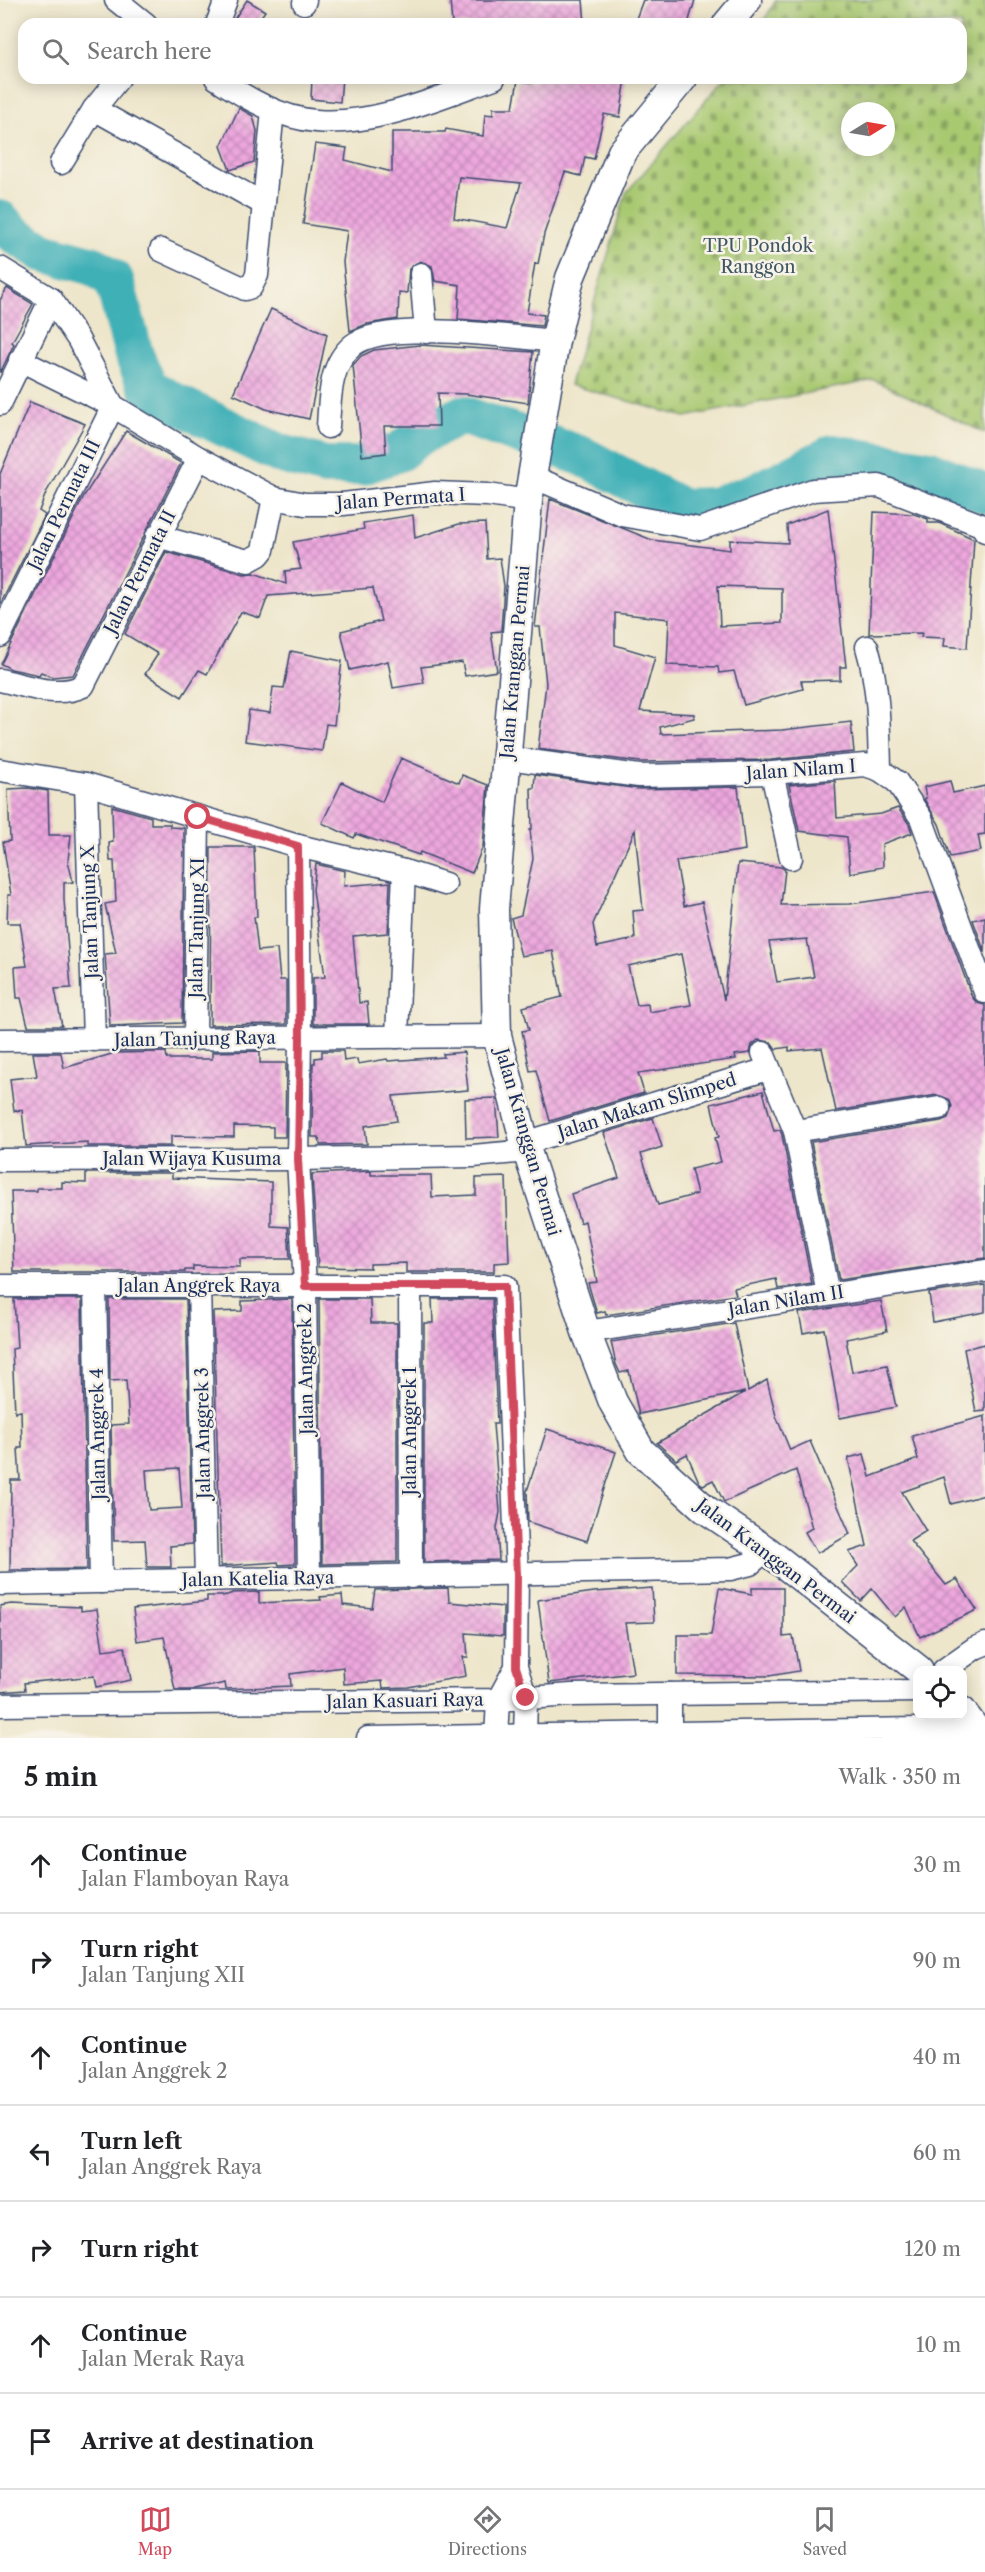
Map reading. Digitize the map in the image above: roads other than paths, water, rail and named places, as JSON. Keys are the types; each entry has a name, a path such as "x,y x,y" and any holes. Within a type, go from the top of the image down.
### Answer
{"street":[{"path":"116,0 138,18"},
{"path":"219,18 226,0"},
{"path":"732,18 747,0"},
{"path":"61,163 94,109 114,84"},
{"path":"225,84 273,110 316,121 368,117 418,104 476,84"},
{"name":"Jalan Kranggan Permai","path":"678,84 622,152 570,279 555,341 531,480 494,909 497,1036 526,1147 586,1332 613,1402 641,1451 705,1509 766,1550 913,1666"},
{"path":"94,109 262,203"},
{"path":"160,250 244,289 251,287 257,275 262,203 273,110"},
{"path":"0,268 51,299 78,339 113,406"},
{"path":"422,274 426,332"},
{"path":"0,405 51,299"},
{"path":"328,427 333,374 353,345 375,336 426,332 469,333 555,341"},
{"name":"Jalan Permata I","path":"20,360 113,406 199,458 274,498 305,504 343,504 435,493 488,495 531,480 622,516 700,529 813,490 879,486 981,525 985,531"},
{"name":"Jalan Permata III","path":"0,636 113,406"},
{"name":"Jalan Permata II","path":"0,680 56,693 83,686 157,536 199,458"},
{"path":"157,536 248,561 263,550 274,498"},
{"path":"867,647 875,674 878,699 880,770"},
{"name":"Jalan Nilam I","path":"508,758 639,776 772,774 865,765 880,770 897,782 921,818 985,992"},
{"path":"0,770 86,784 298,846 404,871 445,884"},
{"path":"772,774 791,858"},
{"name":"Jalan Tanjung X","path":"86,784 94,1040"},
{"name":"Jalan Tanjung XI","path":"195,1039 198,817"},
{"name":"Jalan Anggrek 2","path":"298,846 300,1038 298,1159 305,1286 309,1578"},
{"path":"397,1037 404,871"},
{"name":"Jalan Tanjung Raya","path":"0,1040 497,1036"},
{"name":"Jalan Makam Slimped","path":"526,1147 765,1061 795,1131"},
{"path":"828,1294 795,1131 939,1108"},
{"name":"Jalan Wijaya Kusuma","path":"0,1160 473,1156 526,1147"},
{"name":"Jalan Nilam II","path":"586,1332 985,1271"},
{"name":"Jalan Anggrek Raya","path":"0,1286 505,1286 517,1575"},
{"name":"Jalan Anggrek 4","path":"95,1286 100,1582"},
{"name":"Jalan Anggrek 3","path":"199,1286 206,1580"},
{"name":"Jalan Anggrek 1","path":"410,1286 411,1576"},
{"name":"Jalan Katelia Raya","path":"0,1584 730,1569 750,1564 766,1550"},
{"path":"517,1575 516,1667 526,1698 525,1737"},
{"path":"951,1666 975,1648 985,1644"},
{"path":"496,1737 498,1700 516,1667"},
{"name":"Jalan Kasuari Raya","path":"0,1705 498,1700 670,1694 913,1691"},
{"path":"670,1694 670,1736"},
{"path":"368,1738 670,1736 974,1727"}],"waterway":[{"path":"0,220 14,234 43,252 94,266 114,280 134,355 148,387 175,403 278,453 325,466 360,466 399,452 421,435 462,415 582,456 682,508 714,507 760,491 833,454 930,470 985,494"}],"park label":[{"name":"TPU Pondok Ranggon","path":"758,256"}]}
